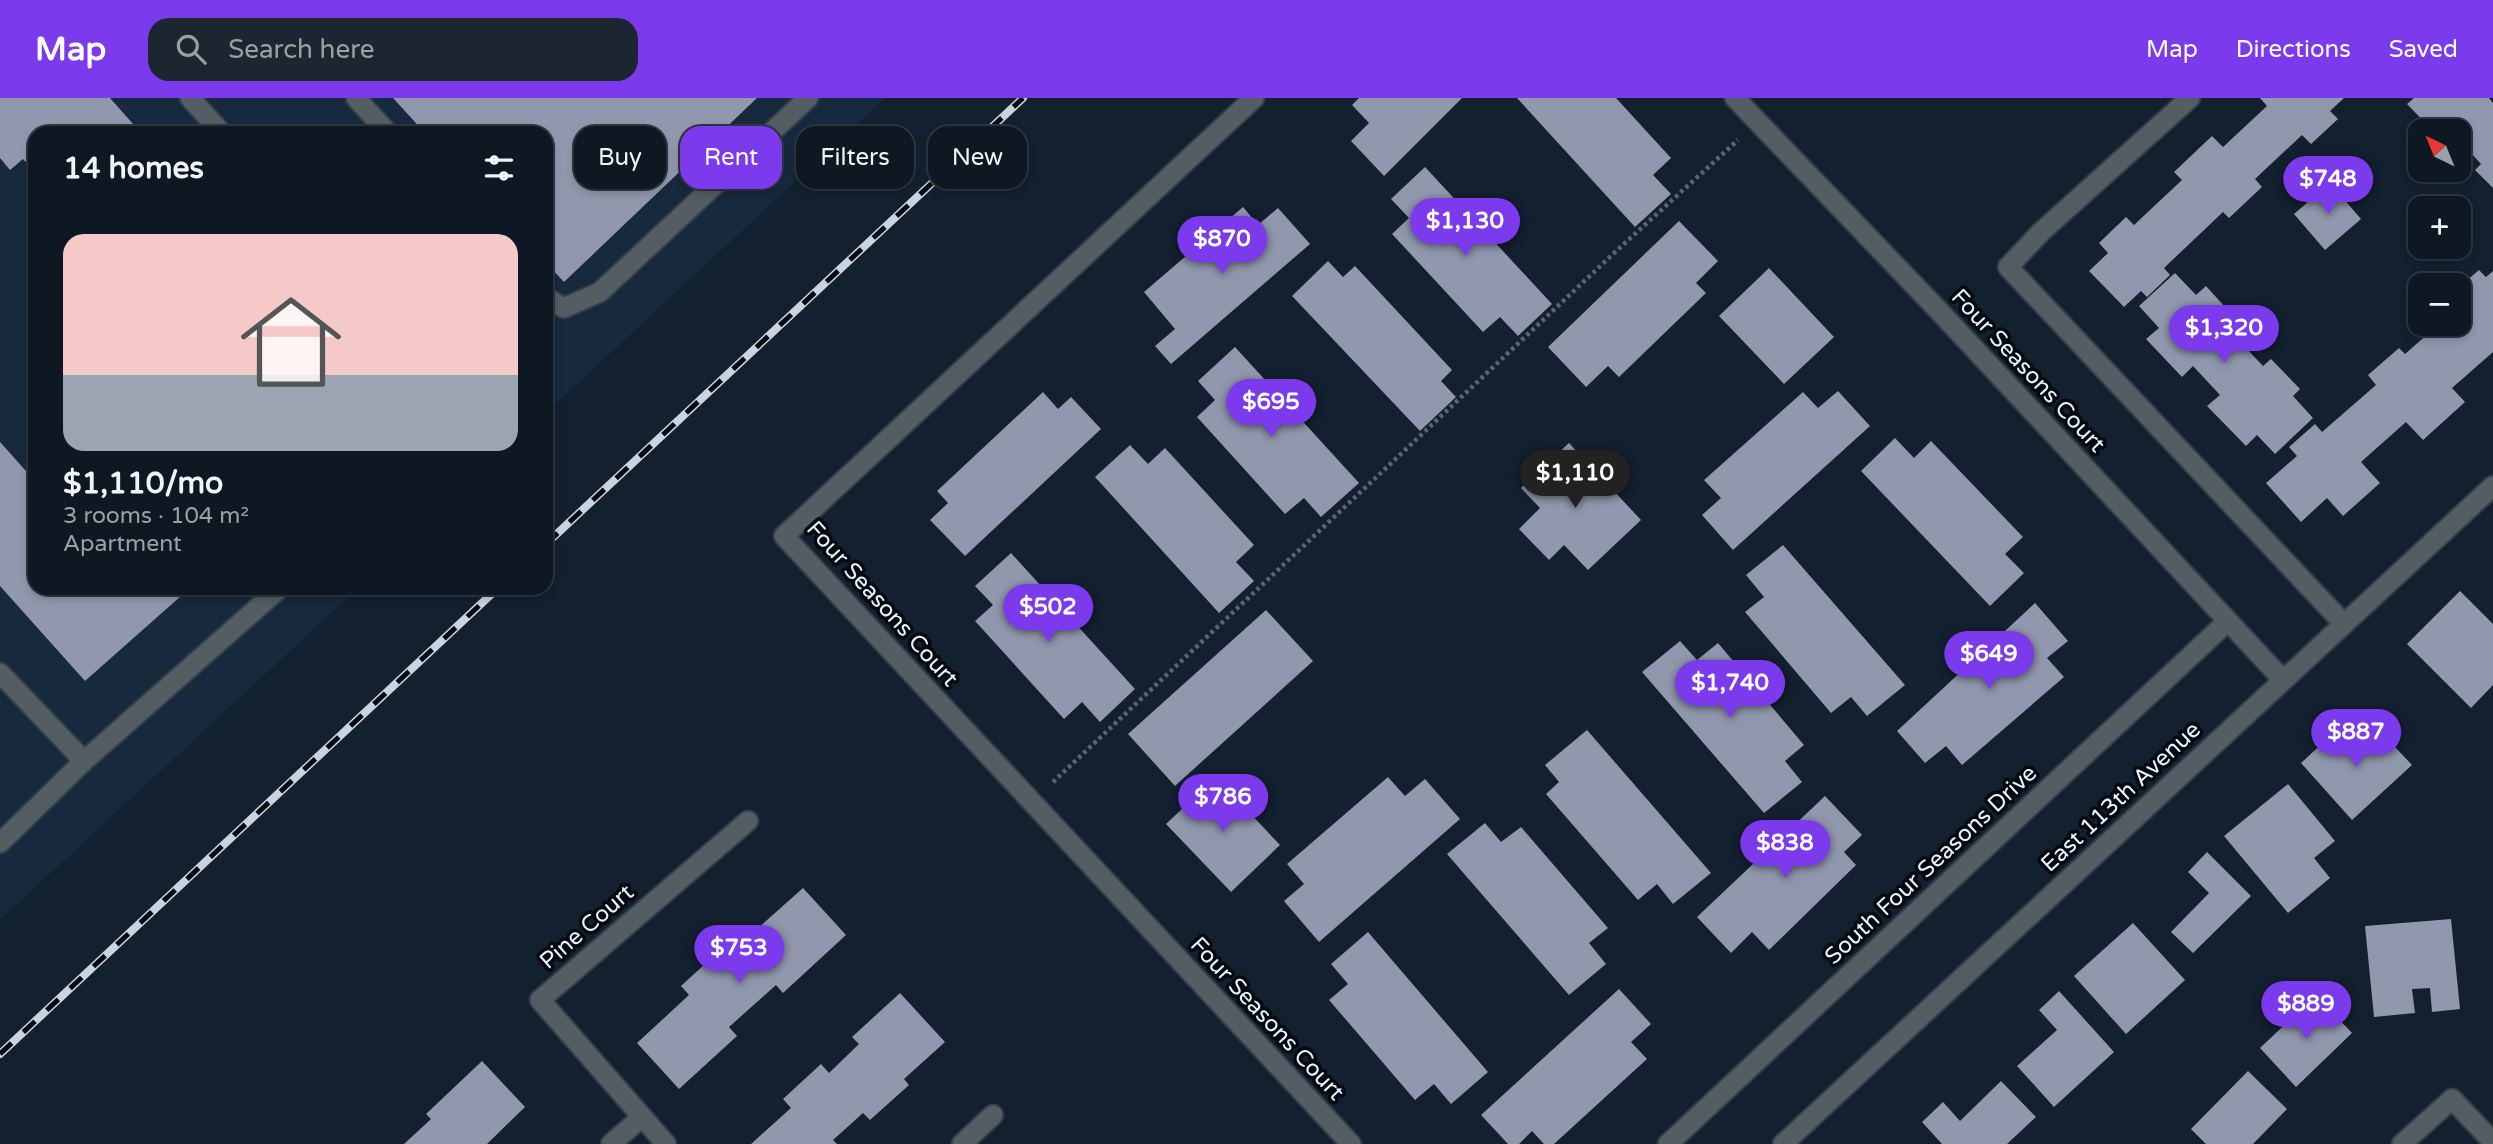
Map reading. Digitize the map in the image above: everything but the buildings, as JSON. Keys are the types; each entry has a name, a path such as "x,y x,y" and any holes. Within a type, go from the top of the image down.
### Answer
{"street":[{"path":"190,98 216,126"},
{"path":"356,98 382,126"},
{"path":"553,301 564,308 600,292 808,98"},
{"name":"Four Seasons Court","path":"1254,98 784,536 1351,1144"},
{"name":"Four Seasons Court","path":"1735,98 1941,313 2283,680"},
{"path":"2190,98 2040,232 2008,267 2344,624"},
{"name":"East 113th Avenue","path":"1783,1144 2283,680 2491,492"},
{"path":"0,843 84,761 272,595"},
{"name":"South Four Seasons Drive","path":"1668,1144 2228,621"},
{"path":"0,673 84,761"},
{"name":"Pine Court","path":"666,1144 540,1000 748,821"},
{"path":"2402,1144 2452,1099 2493,1142"},
{"path":"962,1144 993,1115"},
{"path":"611,1144 642,1116"}],"path":[{"path":"1030,801 1068,769 1613,254 1757,123"}],"shaded area":[{"path":"0,98 885,98 855,126 796,126 796,181 553,406 553,126 28,126 28,595 350,595 0,920"}],"railway":[{"path":"553,537 1023,98"},
{"path":"0,1054 491,595"}]}
